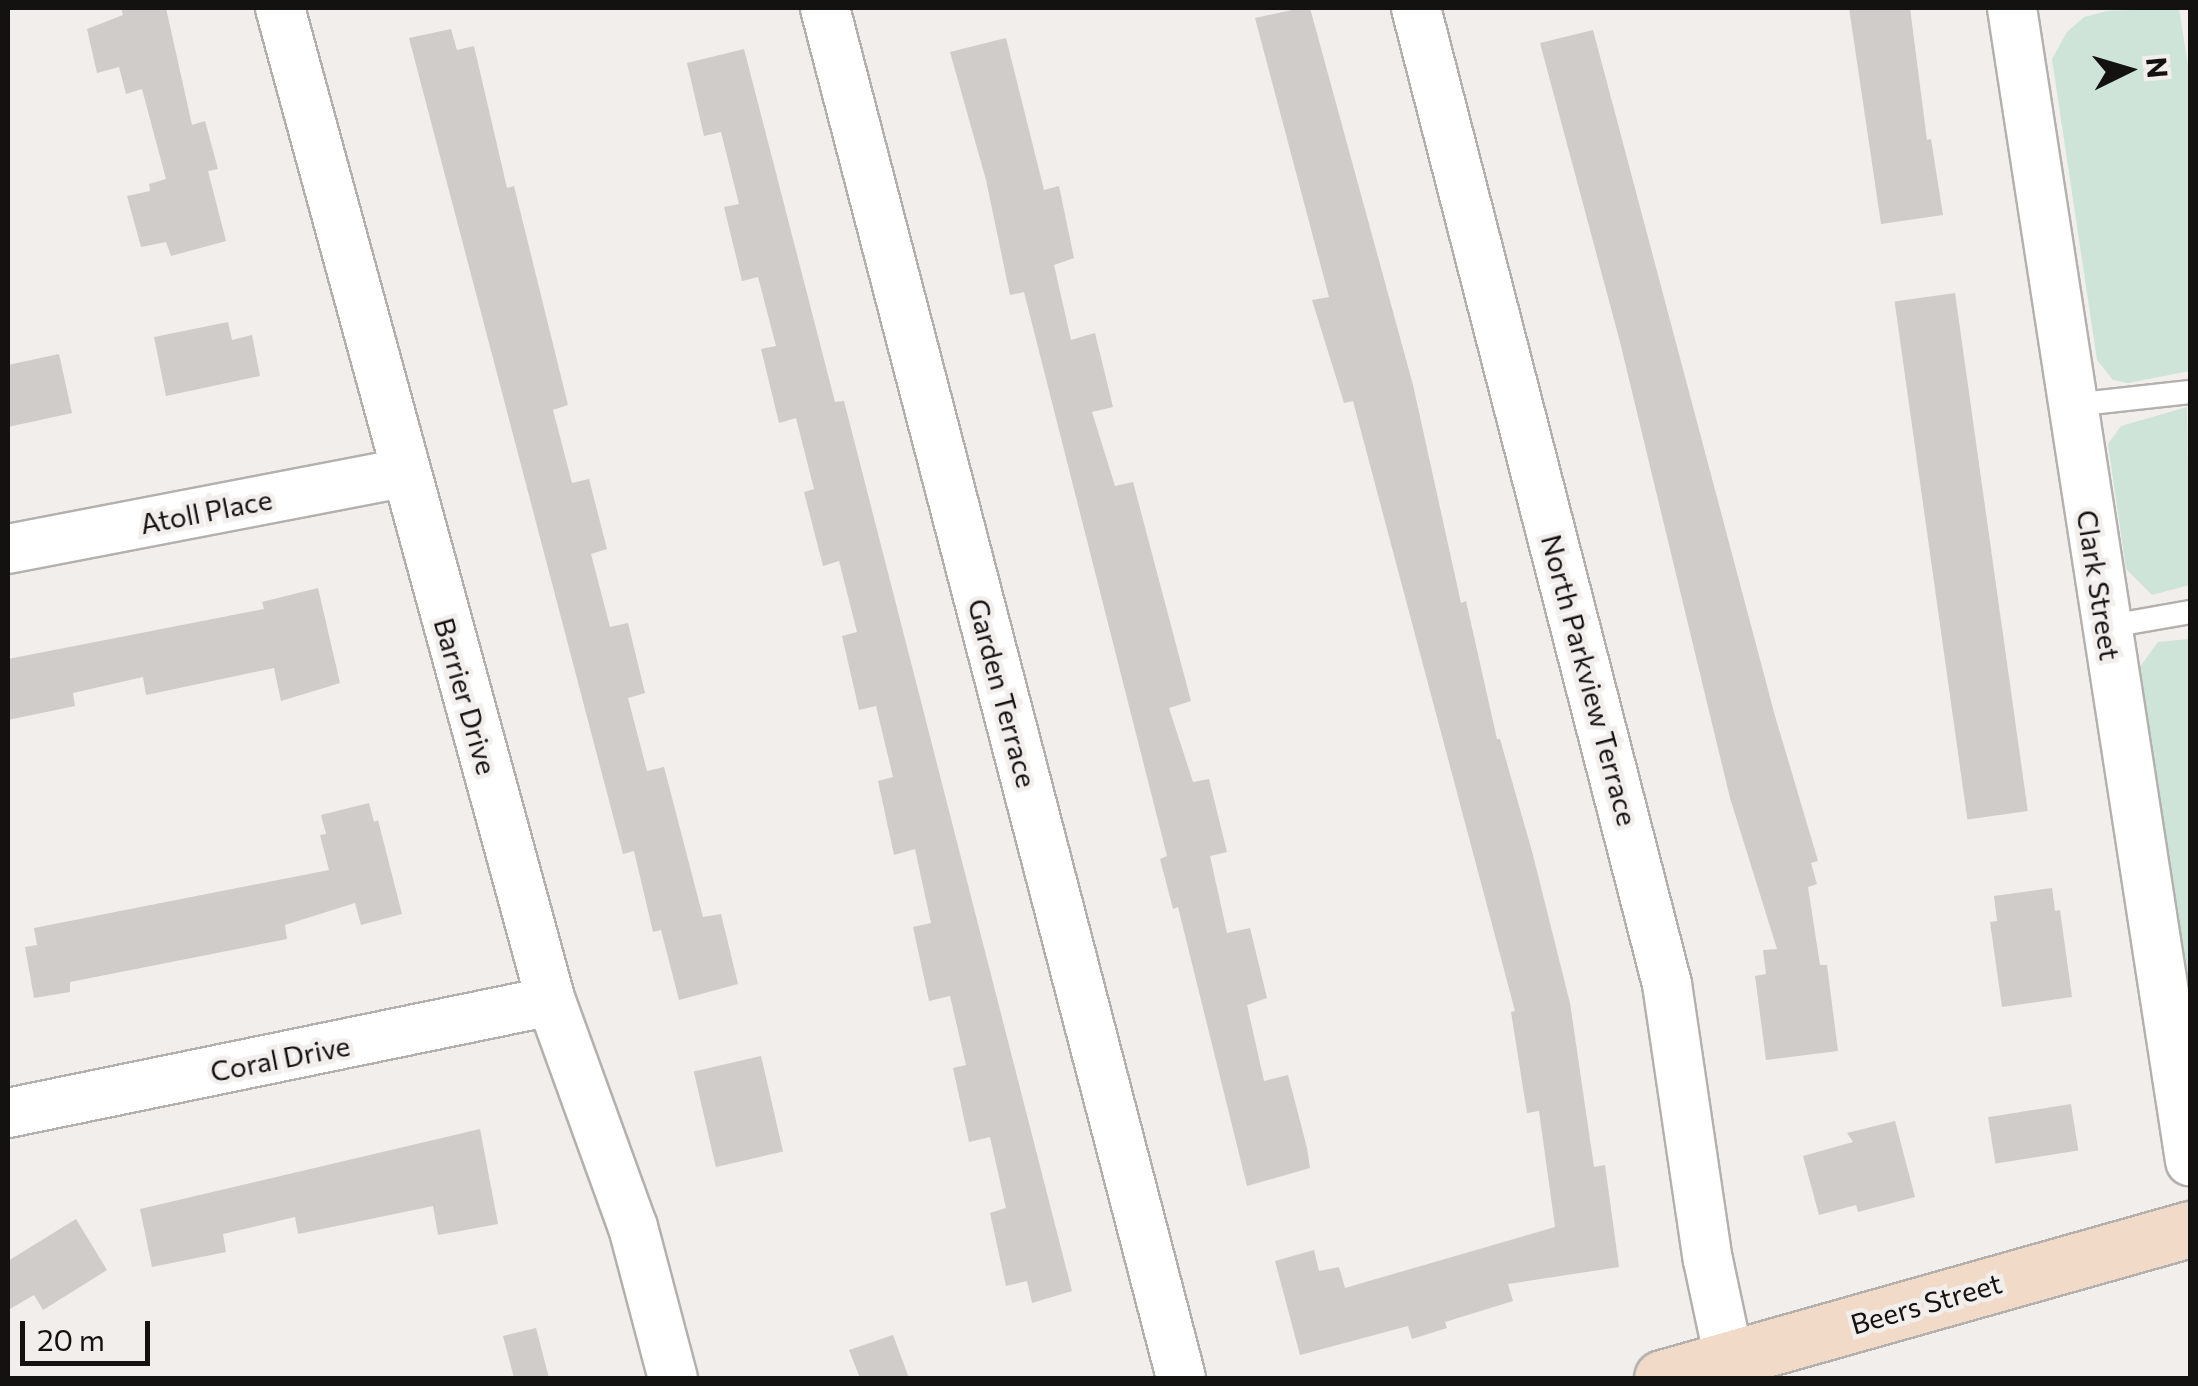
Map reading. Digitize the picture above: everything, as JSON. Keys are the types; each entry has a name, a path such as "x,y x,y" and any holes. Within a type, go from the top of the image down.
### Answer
{"street":[{"name":"Barrier Drive","path":"280,8 404,473 552,1001 633,1226 673,1378"},
{"name":"Garden Terrace","path":"825,8 1181,1378"},
{"name":"North Parkview Terrace","path":"1416,8 1668,984 1708,1260 1729,1359"},
{"name":"Clark Street","path":"2012,8 2190,1161"},
{"name":"Atoll Place","path":"8,549 404,473"},
{"name":"Coral Drive","path":"8,1113 552,1001"},
{"name":"Beers Street","path":"1662,1378 2190,1229"}],"lane":[{"path":"2072,404 2190,392"},
{"path":"2106,628 2190,612"}],"green space":[{"path":"2179,8 2190,78 2190,371 2128,383 2113,380 2097,360 2052,59 2067,32 2084,17 2107,11"},
{"path":"2187,407 2190,585 2152,595 2126,569 2108,444 2121,426"},
{"path":"2190,639 2190,994 2139,668 2158,642"}],"building":[{"path":"121,8 166,8 192,125 205,121 218,169 208,171 226,241 171,256 166,242 141,247 127,196 150,191 149,184 166,179 142,89 126,94 119,67 97,73 87,29 123,15"},
{"path":"1310,8 1413,385 1461,603 1466,601 1497,739 1533,855 1570,1003 1594,1167 1605,1165 1619,1267 1508,1284 1513,1301 1445,1322 1447,1328 1412,1339 1408,1326 1300,1355 1275,1261 1314,1250 1319,1271 1339,1267 1345,1288 1555,1227 1539,1111 1527,1113 1511,1012 1515,1011 1353,401 1344,403 1312,300 1329,297 1255,18"},
{"path":"1849,8 1910,8 1927,140 1931,139 1943,215 1881,224"},
{"path":"451,29 457,50 474,46 507,188 514,186 568,405 553,410 572,483 589,479 607,549 591,554 610,627 628,623 645,693 628,698 647,771 664,767 703,917 721,914 738,984 679,1000 661,930 653,932 634,851 623,854 409,38"},
{"path":"1593,30 1775,716 1818,861 1811,863 1817,884 1808,887 1820,965 1827,965 1838,1051 1766,1060 1755,976 1766,974 1763,950 1777,949 1730,798 1620,342 1540,43"},
{"path":"1006,38 1044,190 1059,186 1074,258 1054,265 1071,340 1095,333 1113,407 1092,412 1115,486 1133,482 1191,701 1169,708 1193,782 1209,779 1227,852 1210,856 1227,933 1250,928 1267,998 1247,1005 1264,1081 1288,1075 1307,1148 1310,1168 1247,1186 1178,907 1173,909 1160,859 1167,856 1024,292 1010,295 986,180 950,52"},
{"path":"744,49 835,402 844,401 1072,1291 1032,1303 1027,1281 1006,1286 990,1213 1006,1208 990,1137 969,1142 953,1068 966,1065 950,996 929,1001 913,927 931,923 915,849 894,855 878,781 893,777 876,706 859,710 842,636 857,632 839,561 823,566 804,492 814,489 796,418 779,423 761,349 776,346 758,277 742,281 724,207 739,204 721,132 704,136 687,63"},
{"path":"1955,293 2028,811 1967,819 1895,301"},
{"path":"228,322 232,340 252,335 260,376 166,396 154,337"},
{"path":"59,354 72,413 8,427 8,365"},
{"path":"318,588 340,683 281,701 274,668 146,695 143,677 73,693 75,706 8,720 8,659 264,609 262,602"},
{"path":"369,803 374,822 378,820 402,914 361,925 355,903 285,925 287,939 70,982 70,992 34,998 25,947 37,945 34,928 329,870 320,835 326,834 321,815"},
{"path":"2052,888 2055,911 2060,910 2072,997 2002,1007 1990,922 1997,921 1994,896"},
{"path":"761,1056 783,1151 716,1167 694,1072"},
{"path":"2071,1104 2078,1150 1995,1164 1988,1117"},
{"path":"1895,1121 1915,1197 1858,1212 1856,1205 1819,1215 1803,1156 1853,1142 1847,1133"},
{"path":"480,1129 498,1224 438,1235 433,1206 298,1234 295,1217 223,1234 226,1252 152,1267 140,1209"},
{"path":"76,1219 107,1270 43,1310 34,1295 8,1310 8,1261"},
{"path":"536,1328 549,1378 514,1378 503,1336"},
{"path":"893,1335 909,1378 860,1378 849,1350"}]}
